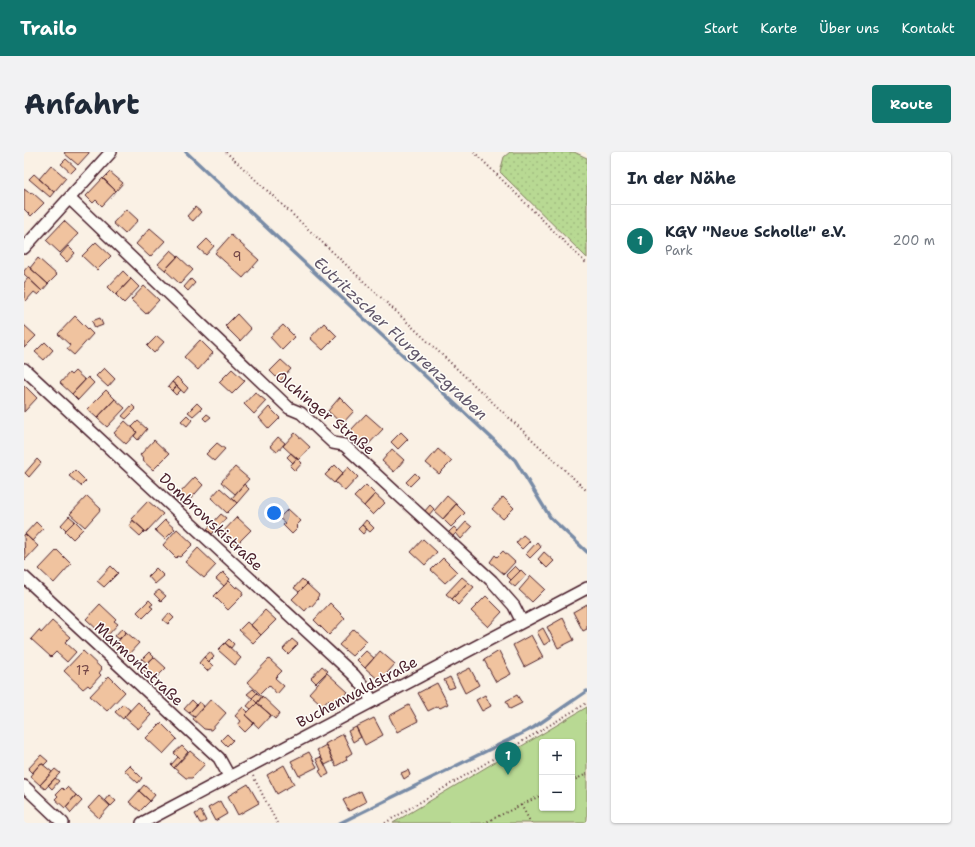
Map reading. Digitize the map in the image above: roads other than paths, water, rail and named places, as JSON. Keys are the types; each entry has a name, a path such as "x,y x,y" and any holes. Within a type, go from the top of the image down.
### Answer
{"street":[{"path":"24,248 111,152"},
{"name":"Olchinger Straße","path":"70,199 289,408 301,413 333,443 344,445 492,581 514,606 522,622"},
{"name":"Dombrowskistraße","path":"24,369 354,675 372,701"},
{"name":"Marmontstraße","path":"24,577 218,758 229,776"},
{"name":"Buchenwaldstraße","path":"142,823 587,588"},
{"path":"24,786 63,823"}],"waterway":[{"name":"Eutritzscher Flurgrenzgraben","path":"186,152 515,460 550,517 587,552"},
{"name":"Eutritzscher Flurgrenzgraben","path":"340,823 533,728 587,691"}],"place":[{"name":"KGV \"Neue Scholle\" e.V.","path":"508,775"}]}
